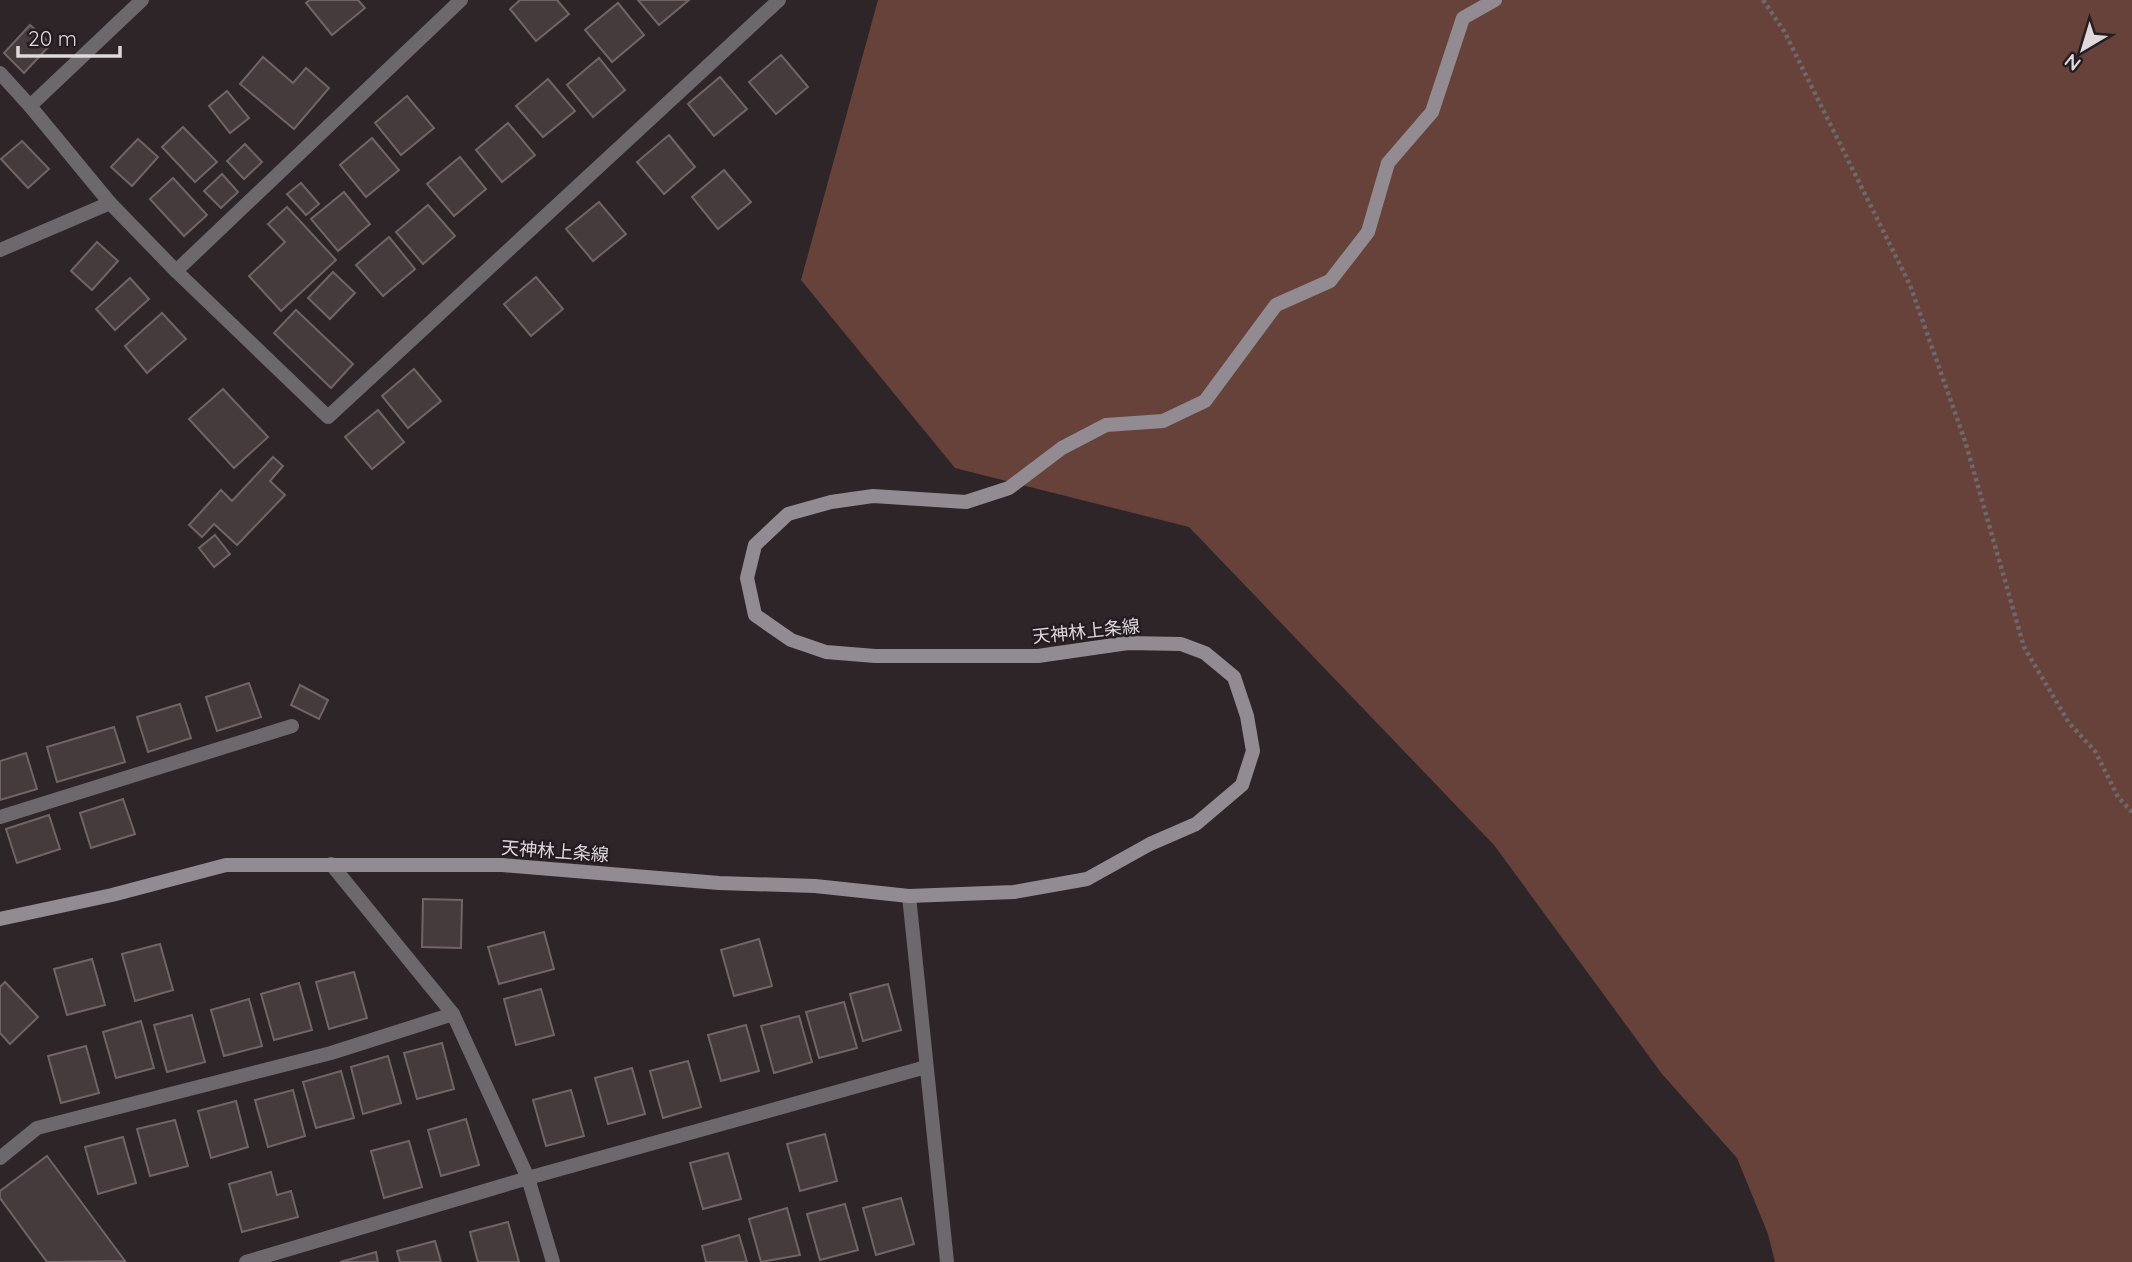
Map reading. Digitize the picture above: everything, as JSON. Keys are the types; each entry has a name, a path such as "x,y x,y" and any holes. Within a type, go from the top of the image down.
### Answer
{"main road":[{"name":"天神林上条線","path":"0,919 112,895 226,865 502,865 719,883 816,886 909,896 1014,892 1087,878 1150,844 1196,824 1242,785 1253,751 1247,716 1234,677 1205,653 1181,644 1128,643 1038,656 875,656 826,652 791,640 755,615 747,578 755,545 788,514 831,502 873,496 966,502 1009,488 1062,448 1106,425 1163,421 1205,401 1276,306 1330,281 1368,232 1388,163 1432,112 1463,18 1495,0"}],"street":[{"path":"30,106 142,0"},
{"path":"176,271 461,0"},
{"path":"0,73 110,203 176,271 328,417 779,0"},
{"path":"0,250 110,203"},
{"path":"0,817 292,726"},
{"path":"331,864 453,1014 528,1178 553,1262"},
{"path":"909,896 947,1262"},
{"path":"0,1158 37,1128 331,1053 453,1014"},
{"path":"246,1262 528,1178 926,1067"}],"path":[{"path":"1763,0 1784,31 1910,285 1965,441 2024,647 2069,723 2095,751 2119,797 2132,812"}],"shaded area":[{"path":"878,0 2132,0 2132,1262 1775,1262 1768,1234 1737,1158 1662,1074 1494,845 1189,527 955,468 801,280"}],"building":[{"path":"310,0 358,0 365,8 332,35 306,3"},
{"path":"520,0 557,0 569,14 536,41 510,9"},
{"path":"638,0 689,0 659,25"},
{"path":"618,3 644,35 612,62 585,30"},
{"path":"30,25 51,44 24,73 4,53"},
{"path":"781,55 808,87 776,114 749,82"},
{"path":"263,57 293,83 306,68 329,88 294,129 240,84"},
{"path":"599,58 625,90 593,117 567,85"},
{"path":"720,77 747,109 714,136 688,104"},
{"path":"548,79 575,111 543,137 516,106"},
{"path":"227,91 249,118 230,133 209,106"},
{"path":"407,96 434,128 401,155 375,123"},
{"path":"508,123 535,155 502,182 476,150"},
{"path":"183,127 217,162 195,182 162,147"},
{"path":"669,135 695,167 664,194 637,162"},
{"path":"372,138 399,170 366,197 340,165"},
{"path":"138,139 158,157 132,186 111,167"},
{"path":"22,141 49,169 28,188 1,159"},
{"path":"245,144 262,162 244,179 227,161"},
{"path":"460,157 486,189 454,216 427,184"},
{"path":"724,170 751,202 718,229 692,197"},
{"path":"222,174 238,192 221,208 204,191"},
{"path":"173,178 207,215 184,236 150,199"},
{"path":"301,183 319,204 306,215 287,194"},
{"path":"344,192 370,224 338,251 311,219"},
{"path":"599,202 626,234 593,261 566,229"},
{"path":"428,205 455,236 423,264 396,232"},
{"path":"287,207 336,260 281,311 249,276 285,242 268,224"},
{"path":"389,237 415,269 383,296 356,265"},
{"path":"97,242 118,261 92,290 71,271"},
{"path":"333,272 355,293 330,319 308,298"},
{"path":"536,277 563,309 531,336 504,304"},
{"path":"130,278 149,299 115,330 96,309"},
{"path":"296,310 353,364 331,388 274,333"},
{"path":"162,313 186,339 147,373 125,346"},
{"path":"414,369 441,401 408,428 382,396"},
{"path":"223,389 268,437 234,468 189,419"},
{"path":"378,410 404,442 372,469 345,437"},
{"path":"273,457 283,466 270,481 285,495 237,545 214,524 202,537 189,525 221,490 232,501"},
{"path":"215,535 230,554 214,567 199,548"},
{"path":"249,683 261,717 217,731 206,697"},
{"path":"300,685 328,700 319,719 291,705"},
{"path":"180,704 191,738 148,752 137,717"},
{"path":"114,727 125,762 57,782 47,747"},
{"path":"26,753 37,789 0,800 0,761"},
{"path":"123,799 135,834 91,848 80,813"},
{"path":"49,815 60,849 17,863 6,829"},
{"path":"423,899 462,900 461,948 422,947"},
{"path":"544,932 554,969 499,984 488,947"},
{"path":"759,939 772,986 734,996 721,950"},
{"path":"160,944 173,990 135,1001 122,954"},
{"path":"92,959 105,1005 67,1015 54,969"},
{"path":"354,972 367,1018 329,1029 316,982"},
{"path":"5,982 38,1017 10,1044 0,1033 0,987"},
{"path":"299,983 312,1030 274,1040 261,994"},
{"path":"888,984 901,1030 863,1041 850,994"},
{"path":"541,989 554,1035 516,1045 504,999"},
{"path":"249,999 262,1046 224,1056 211,1010"},
{"path":"844,1002 857,1048 819,1058 806,1012"},
{"path":"192,1015 205,1062 167,1072 154,1025"},
{"path":"799,1016 812,1062 774,1073 761,1026"},
{"path":"141,1021 154,1068 116,1078 103,1032"},
{"path":"746,1025 759,1071 721,1081 708,1035"},
{"path":"442,1043 454,1089 417,1099 404,1053"},
{"path":"86,1046 99,1093 61,1103 48,1056"},
{"path":"388,1056 401,1103 363,1114 351,1067"},
{"path":"688,1061 701,1107 663,1118 650,1071"},
{"path":"632,1068 645,1114 608,1124 595,1078"},
{"path":"341,1071 354,1118 316,1128 303,1082"},
{"path":"293,1090 305,1136 268,1147 255,1100"},
{"path":"571,1090 584,1136 546,1146 533,1100"},
{"path":"236,1101 248,1147 211,1158 198,1111"},
{"path":"466,1119 479,1165 441,1176 428,1130"},
{"path":"175,1120 188,1166 150,1176 137,1129"},
{"path":"825,1134 837,1181 800,1191 787,1144"},
{"path":"123,1137 136,1183 98,1194 85,1147"},
{"path":"409,1141 422,1187 384,1198 371,1151"},
{"path":"728,1153 741,1199 703,1209 690,1163"},
{"path":"47,1156 125,1261 47,1262 0,1198 0,1191"},
{"path":"271,1172 277,1195 291,1191 298,1217 242,1232 229,1184"},
{"path":"901,1198 914,1244 876,1255 863,1208"},
{"path":"845,1204 858,1250 820,1260 807,1214"},
{"path":"787,1208 800,1255 761,1262 749,1219"},
{"path":"508,1222 519,1262 478,1262 470,1232"},
{"path":"739,1235 747,1262 706,1262 702,1246"},
{"path":"435,1241 441,1262 400,1262 397,1251"},
{"path":"376,1252 378,1262 340,1262"}]}
